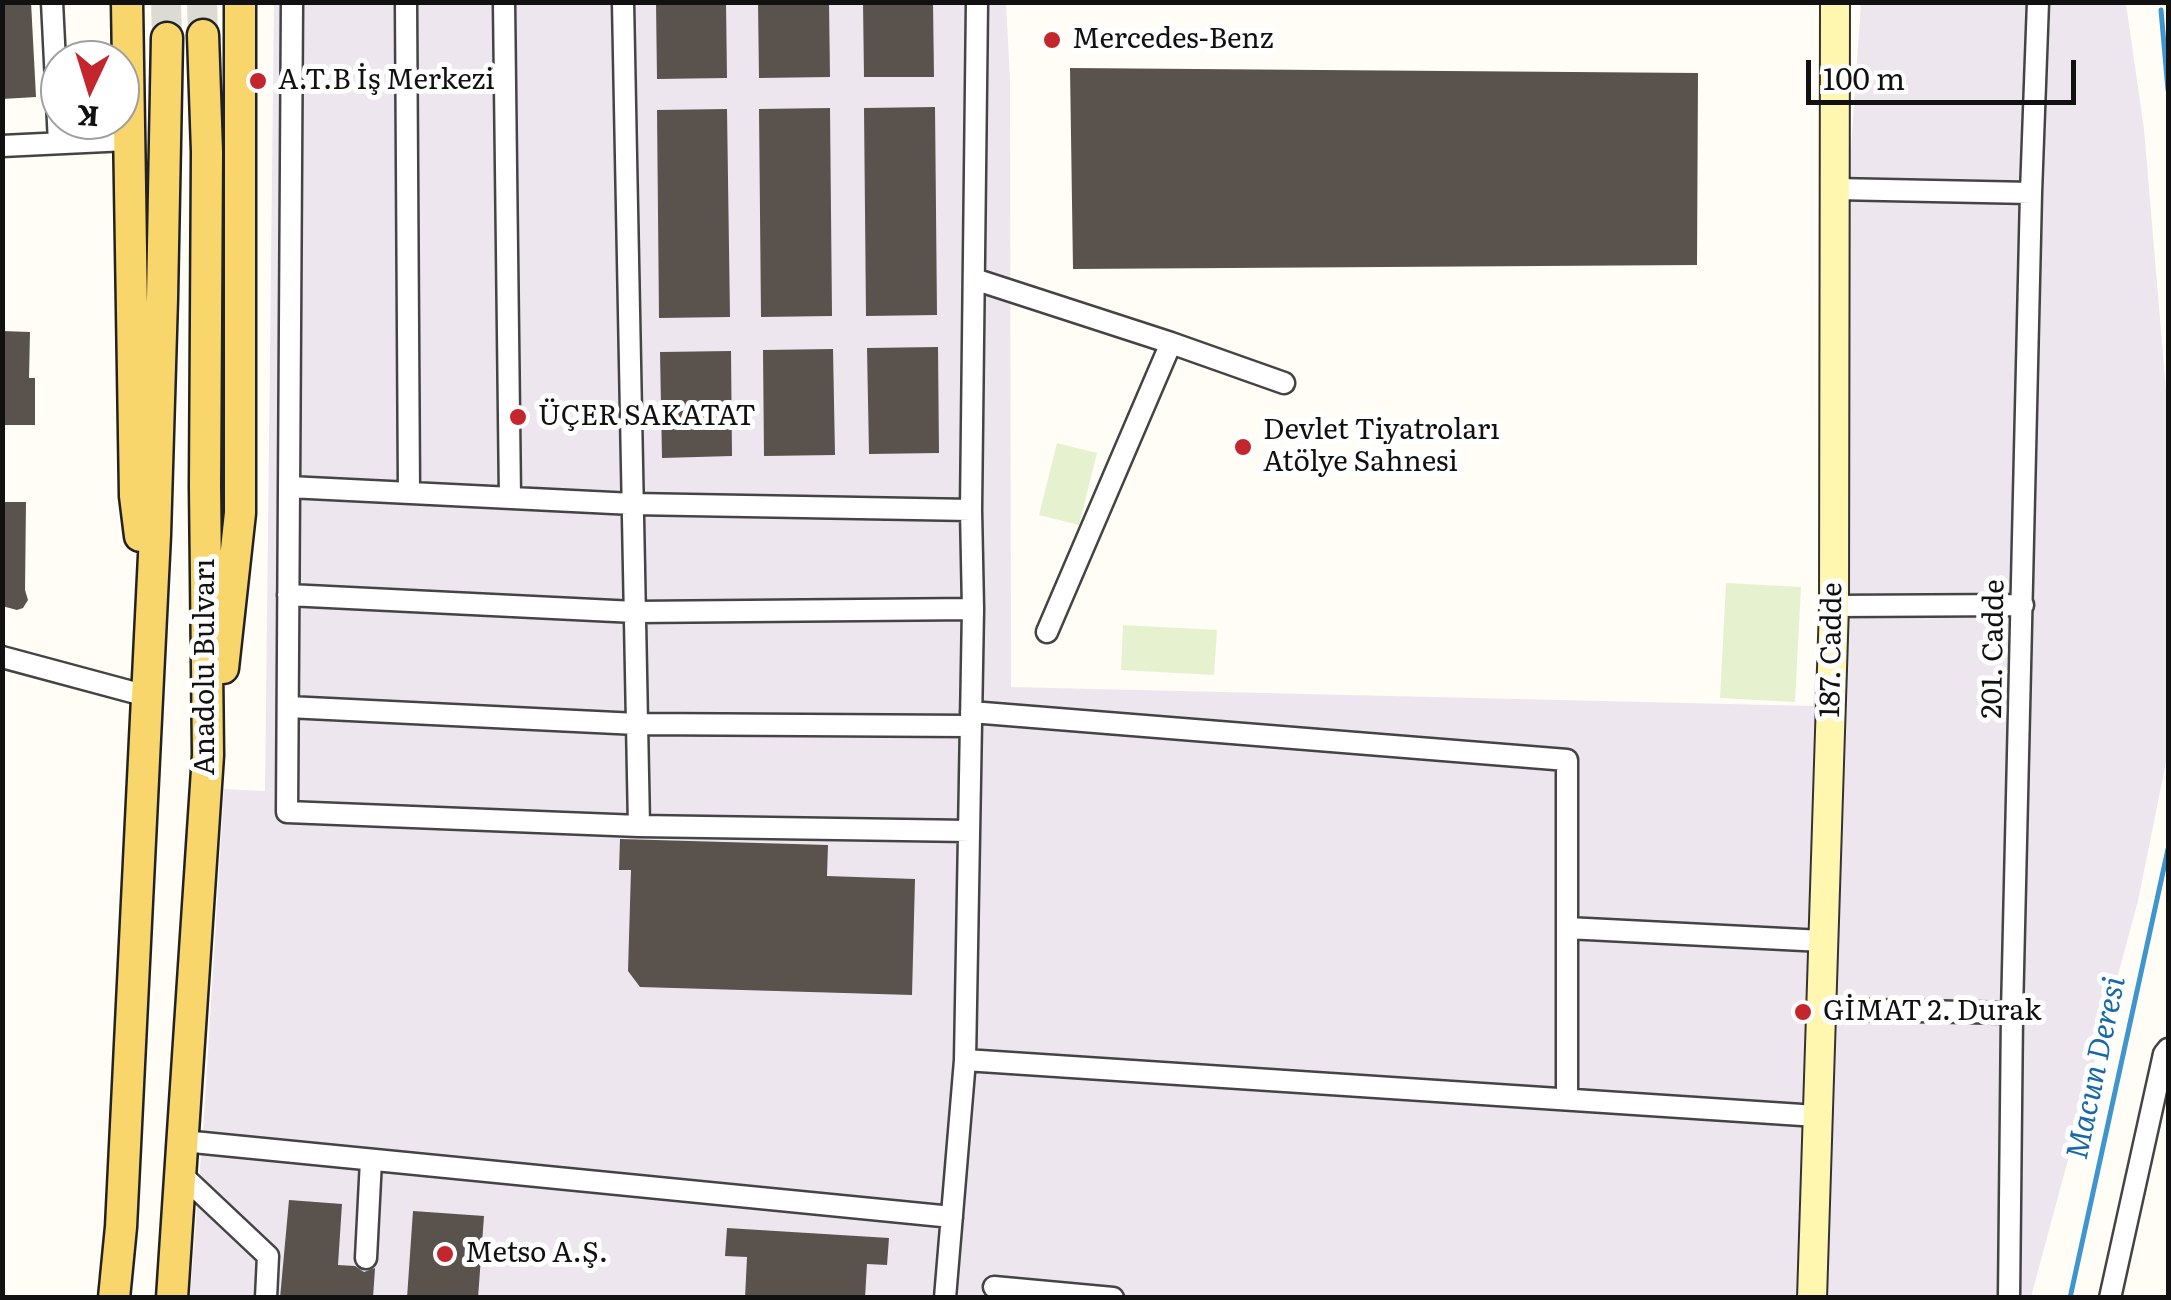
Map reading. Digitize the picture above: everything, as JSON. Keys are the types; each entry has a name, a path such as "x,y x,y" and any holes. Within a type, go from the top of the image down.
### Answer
{"main road":[{"path":"127,2 127,40"},
{"name":"187. Cadde","path":"1812,1298 1834,606 1835,2"},
{"path":"208,754 224,664 240,513 240,3"},
{"name":"Anadolu Bulvarı","path":"172,1298 208,754 207,152 202,35"},
{"name":"Anadolu Bulvarı","path":"114,1298 123,1191 151,613 167,38"},
{"path":"128,140 135,496 151,613"}],"street":[{"path":"52,2 59,144"},
{"path":"292,2 287,812 639,826 969,831"},
{"path":"406,2 409,493"},
{"path":"504,2 510,498"},
{"path":"623,2 639,826"},
{"path":"945,1298 965,1060 977,2"},
{"name":"201. Cadde","path":"2010,1298 2012,1013 2038,2"},
{"path":"2,146 128,140"},
{"path":"1834,189 2031,193"},
{"path":"974,280 1284,383"},
{"path":"1047,632 1171,343"},
{"path":"289,487 632,504 971,510"},
{"path":"288,595 635,612 973,609"},
{"path":"1834,606 2022,605"},
{"path":"2,657 147,696"},
{"path":"288,708 637,724 971,719 1568,760 1567,1099"},
{"path":"1568,928 1823,941"},
{"path":"1821,1009 2012,1013"},
{"path":"2110,1298 2168,1049"},
{"path":"965,1060 1818,1116"},
{"path":"184,1141 952,1217"},
{"path":"366,1258 371,1160"},
{"path":"181,1174 268,1256 266,1298"},
{"path":"994,1287 1114,1298"}],"shaded area":[{"path":"274,3 1006,3 1010,80 1011,687 1813,706 1861,3 2126,4 2144,129 2168,414 2168,752 2138,901 2031,1297 190,1298 224,789 265,791"}],"green space":[{"path":"1057,443 1097,453 1079,525 1039,515"},
{"path":"1726,583 1801,587 1795,702 1720,698"},
{"path":"1123,625 1217,630 1214,675 1121,670"}],"building":[{"path":"2,2 31,2 36,97 2,99"},
{"path":"656,2 726,2 727,78 657,79"},
{"path":"758,2 829,2 830,77 759,78"},
{"path":"863,2 933,2 934,77 864,77"},
{"path":"1070,68 1698,73 1697,265 1073,269"},
{"path":"935,107 937,315 866,316 864,108"},
{"path":"830,108 832,316 761,317 759,109"},
{"path":"727,109 730,317 659,318 657,110"},
{"path":"2,331 30,332 29,378 35,378 35,425 2,425"},
{"path":"938,347 939,453 869,454 867,348"},
{"path":"833,349 835,455 764,456 763,350"},
{"path":"731,351 732,456 662,458 660,352"},
{"path":"2,502 26,502 28,600 17,610 2,606"},
{"path":"620,839 828,845 827,876 915,879 912,995 640,987 628,971 631,870 619,870"},
{"path":"289,1200 342,1204 338,1265 355,1266 364,1272 375,1268 373,1298 280,1298"},
{"name":"Metso A.Ş.","path":"413,1211 484,1216 478,1298 407,1298"},
{"path":"727,1228 889,1238 887,1265 867,1264 865,1298 745,1298 747,1257 725,1256"}],"waterway":[{"name":"Macun Deresi","path":"2161,10 2168,90"},
{"name":"Macun Deresi","path":"2070,1298 2168,849"}],"tunnel":[{"path":"166,2 167,38"},
{"path":"202,2 203,35"}],"place":[{"name":"Mercedes-Benz","path":"1052,40"},
{"name":"A.T.B İş Merkezi","path":"258,81"},
{"name":"ÜÇER SAKATAT","path":"518,417"},
{"name":"Devlet Tiyatroları Atölye Sahnesi","path":"1243,447"},
{"name":"GİMAT 2. Durak","path":"1803,1012"},
{"name":"Metso A.Ş.","path":"445,1254"}]}
